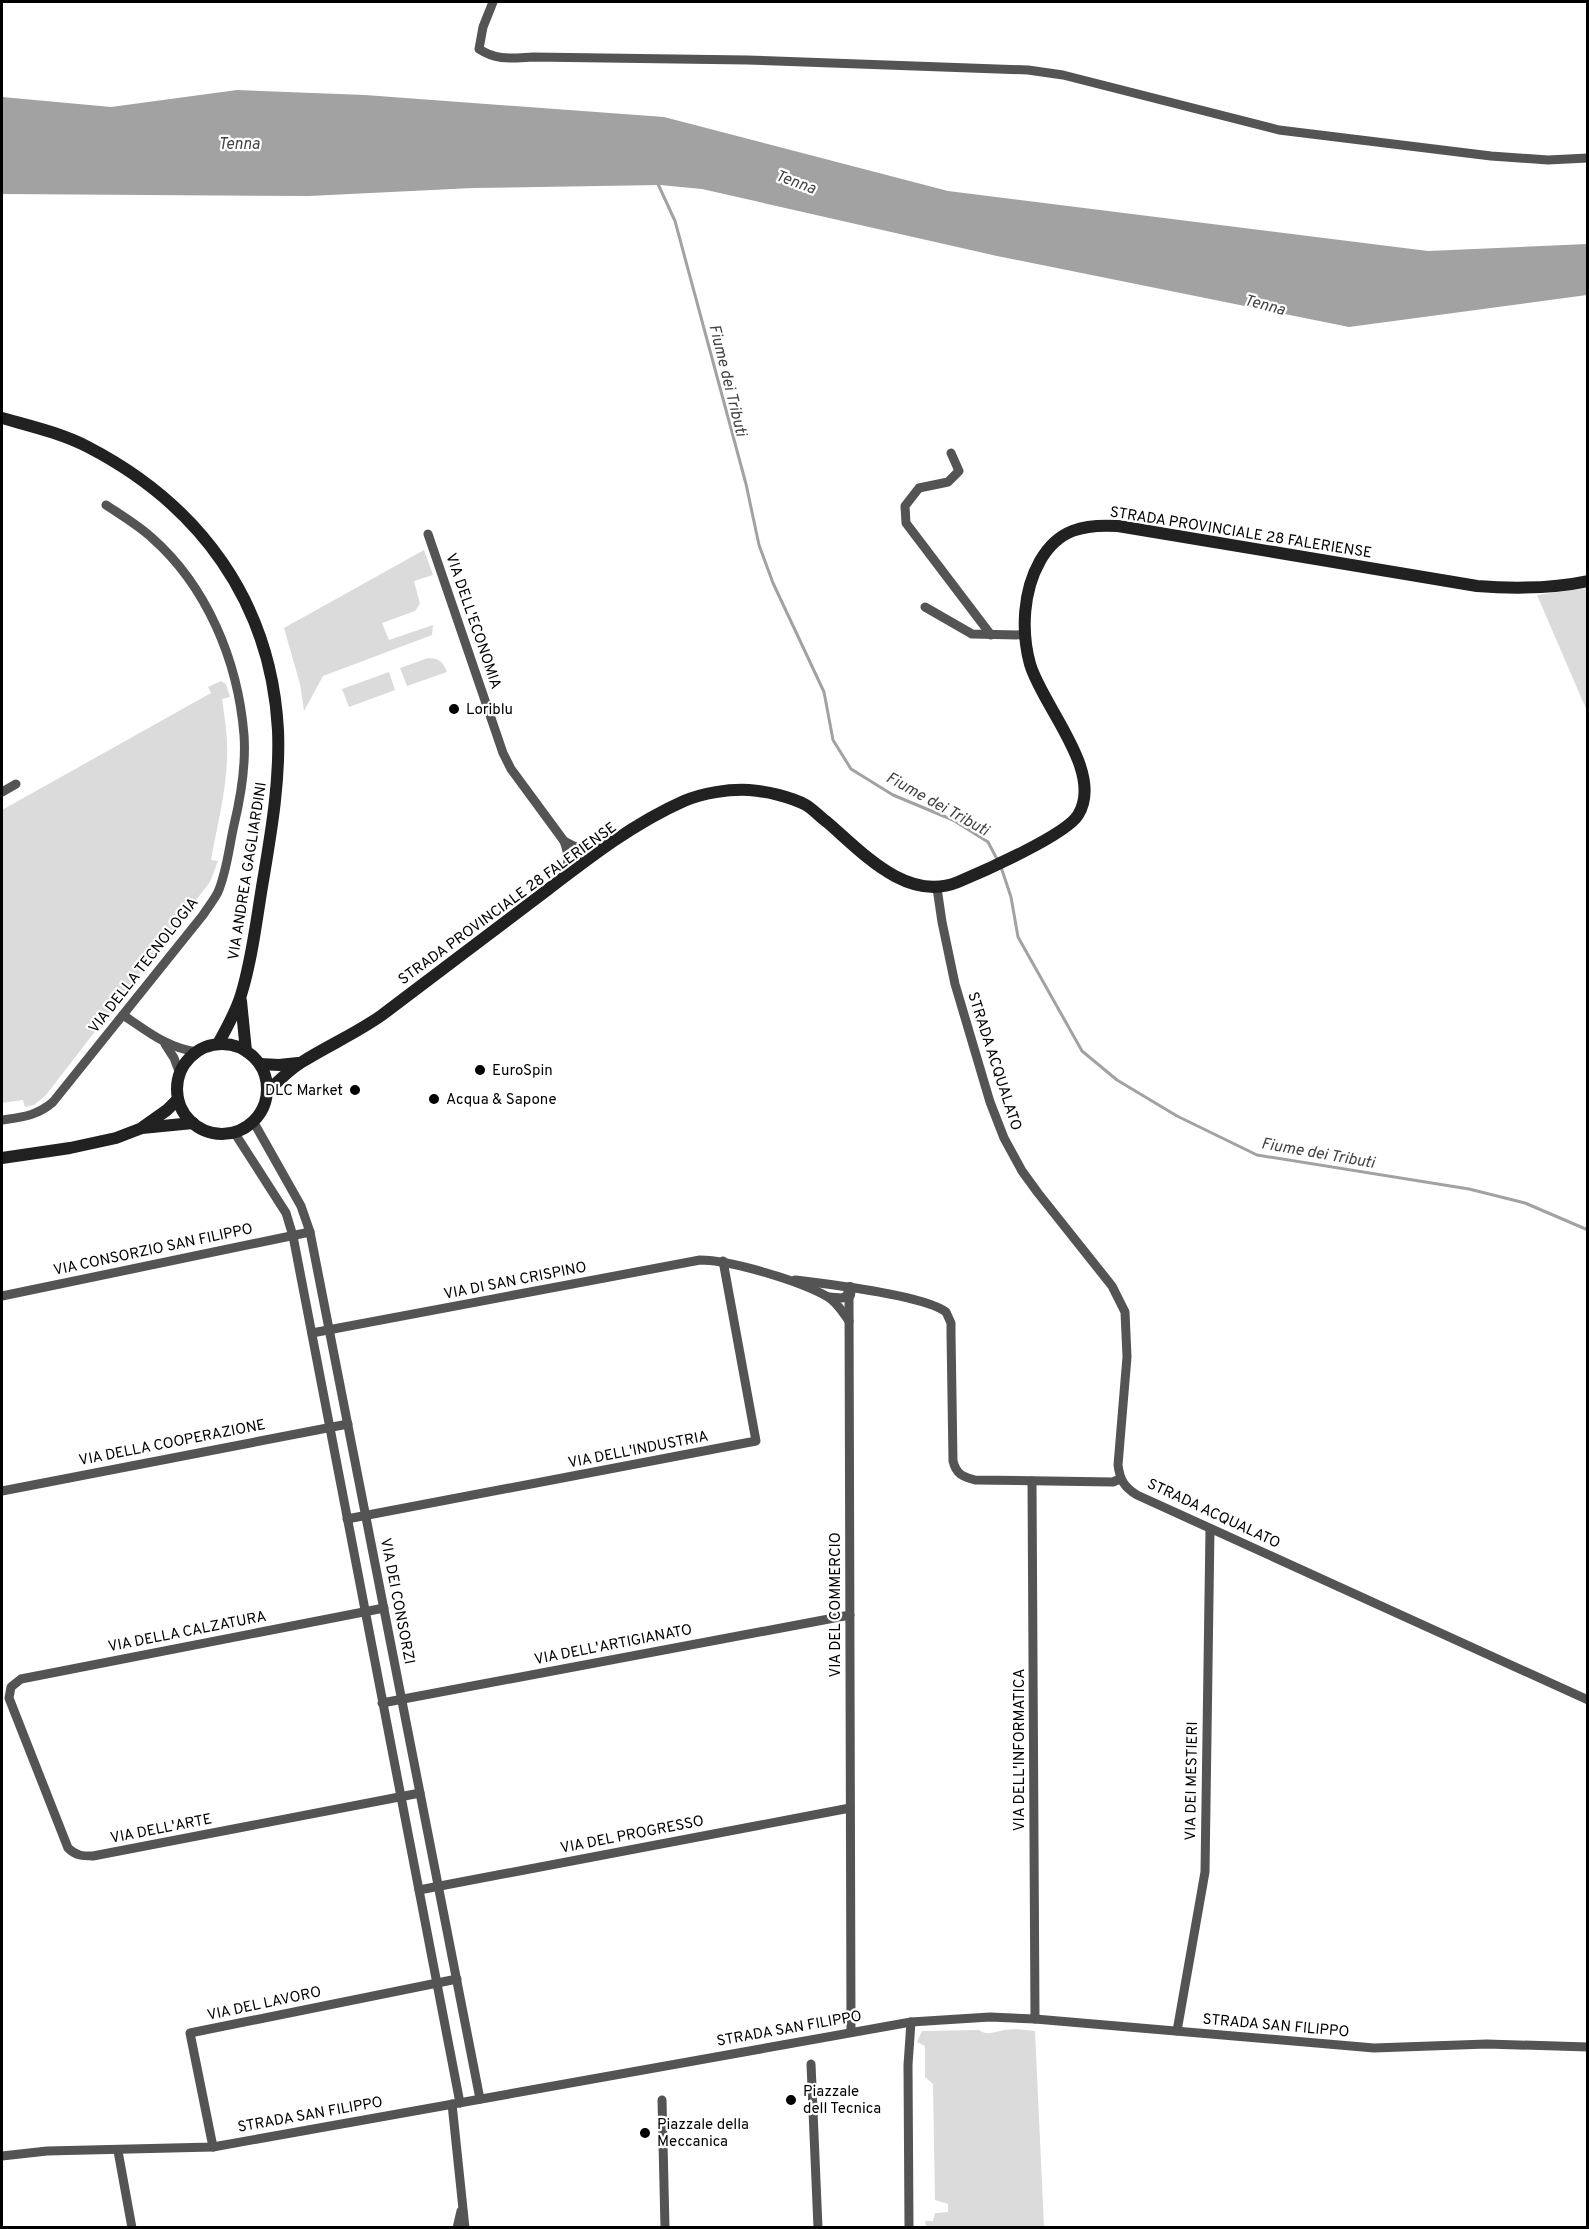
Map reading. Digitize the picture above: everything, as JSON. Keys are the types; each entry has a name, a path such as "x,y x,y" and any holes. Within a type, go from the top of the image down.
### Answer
{"main road":[{"name":"VIA ANDREA GAGLIARDINI","path":"2,418 85,446 123,467 166,499 207,542 236,581 257,625 271,676 278,730 277,782 269,844 241,997"},
{"name":"STRADA PROVINCIALE 28 FALERIENSE","path":"267,1092 300,1063 367,1026 605,846 687,799 720,792 751,790 806,805 887,872 917,885 937,888 974,875 1066,828 1079,814 1086,790 1082,768 1030,667 1023,635 1027,601 1036,568 1047,549 1067,532 1094,524 1118,526 1477,586 1523,589 1563,586 1587,581"},
{"path":"218,1044 241,997"},
{"path":"241,997 246,1051"},
{"path":"218,1044 232,1045 246,1051 260,1064 266,1077 265,1103 253,1122 234,1132 219,1134 205,1131 193,1123 184,1112 178,1099 177,1086 180,1074 197,1052 218,1044"},
{"name":"STRADA PROVINCIALE 28 FALERIENSE","path":"260,1064 300,1063"},
{"path":"2,1158 70,1148 116,1138 142,1128 178,1099"},
{"path":"142,1128 193,1123"}],"street":[{"path":"493,2 483,27 479,49 490,57 735,60 1028,69 1062,75 1279,130 1491,156 1548,160 1587,158"},
{"path":"951,453 959,471 948,482 919,488 905,506 906,523 991,635"},
{"name":"VIA DELLA TECNOLOGIA","path":"2,1120 32,1116 44,1111 53,1102 204,915 218,892 237,813 243,772 244,737 240,699 220,632 200,596 179,567 151,537 106,505"},
{"name":"VIA DELL'ECONOMIA","path":"428,534 503,753 511,769 572,850"},
{"path":"925,607 972,634 1023,635"},
{"path":"2,792 16,784"},
{"path":"572,850 605,846"},
{"path":"572,850 580,861 588,860"},
{"path":"560,880 568,866 572,850"},
{"name":"STRADA ACQUALATO","path":"937,888 955,984 990,1102 1004,1138 1033,1186 1112,1286 1125,1312 1127,1357 1118,1445 1120,1479 1127,1488 1137,1495 1587,1700"},
{"path":"123,1015 165,1044 197,1052"},
{"path":"165,1044 180,1074"},
{"name":"VIA DEI CONSORZI","path":"253,1122 302,1206 310,1232 480,2099"},
{"path":"234,1132 286,1213 293,1236 437,1983 456,2103 465,2228"},
{"name":"VIA CONSORZIO SAN FILIPPO","path":"2,1296 310,1232"},
{"name":"VIA DI SAN CRISPINO","path":"312,1333 700,1260 723,1261"},
{"path":"723,1261 783,1279 829,1298 842,1298 850,1291"},
{"name":"VIA DELL'INDUSTRIA","path":"347,1519 756,1442 723,1261"},
{"path":"783,1279 928,1303 946,1312 951,1323 952,1461 960,1475 975,1480 1113,1482 1120,1479"},
{"name":"VIA DEL COMMERCIO","path":"850,1291 851,2032"},
{"path":"829,1298 849,1321"},
{"name":"VIA DELLA COOPERAZIONE","path":"2,1491 348,1424"},
{"name":"VIA DELL'INFORMATICA","path":"1032,1480 1035,2019"},
{"name":"VIA DEI MESTIERI","path":"1177,2031 1205,1872 1210,1528"},
{"name":"VIA DELLA CALZATURA","path":"9,1698 11,1687 21,1679 384,1608"},
{"name":"VIA DELL'ARTIGIANATO","path":"382,1703 850,1615"},
{"name":"VIA DELL'ARTE","path":"9,1698 68,1848 74,1854 93,1856 420,1793"},
{"name":"VIA DEL PROGRESSO","path":"419,1890 850,1808"},
{"name":"VIA DEL LAVORO","path":"213,2147 190,2033 457,1979"},
{"name":"STRADA SAN FILIPPO","path":"2,2156 47,2151 213,2147 911,2022 990,2017 1035,2019 1374,2048 1486,2044 1587,2047"},
{"path":"909,2228 908,2086 911,2022"},
{"path":"811,2064 818,2228"},
{"path":"662,2100 665,2228"},
{"path":"118,2151 132,2228"},
{"path":"457,2228 462,2203"}],"shaded area":[{"path":"424,550 433,575 414,581 420,604 415,611 382,623 389,640 433,625 432,635 323,676 304,711 300,684 284,628"},
{"path":"1588,588 1587,711 1537,595"},
{"path":"428,658 440,661 447,672 407,686 400,668"},
{"path":"389,672 395,690 349,707 342,689"},
{"path":"221,681 226,684 230,697 222,699 227,736 227,759 223,797 211,860 218,861 210,882 46,1095 34,1105 25,1107 23,1100 2,1103 2,810 211,693 208,687"},
{"path":"1011,2029 1035,2031 1044,2227 926,2227 925,2221 933,2221 935,2213 948,2212 948,2204 935,2200 933,2084 925,2077 925,2046 917,2042 922,2031 979,2030 988,2033"}],"water":[{"name":"Tenna","path":"237,90 365,95 664,117 948,191 1428,251 1587,244 1587,295 1349,327 997,256 702,189 660,185 473,188 309,196 2,194 2,97 111,107"}],"waterway":[{"name":"Fiume dei Tributi","path":"658,184 675,221 746,484 759,545 773,583 824,692 833,740 851,769 893,795 953,820 988,842 998,861"},
{"name":"Fiume dei Tributi","path":"1001,867 1011,897 1018,937 1082,1051 1117,1080 1177,1116 1257,1155 1469,1189 1525,1203 1588,1230"}],"place":[{"name":"Loriblu","path":"454,709"},
{"name":"EuroSpin","path":"480,1070"},
{"name":"DLC Market","path":"355,1090"},
{"name":"Acqua & Sapone","path":"434,1099"},
{"name":"Piazzale dell Tecnica","path":"791,2100"},
{"name":"Piazzale della Meccanica","path":"645,2133"}]}
